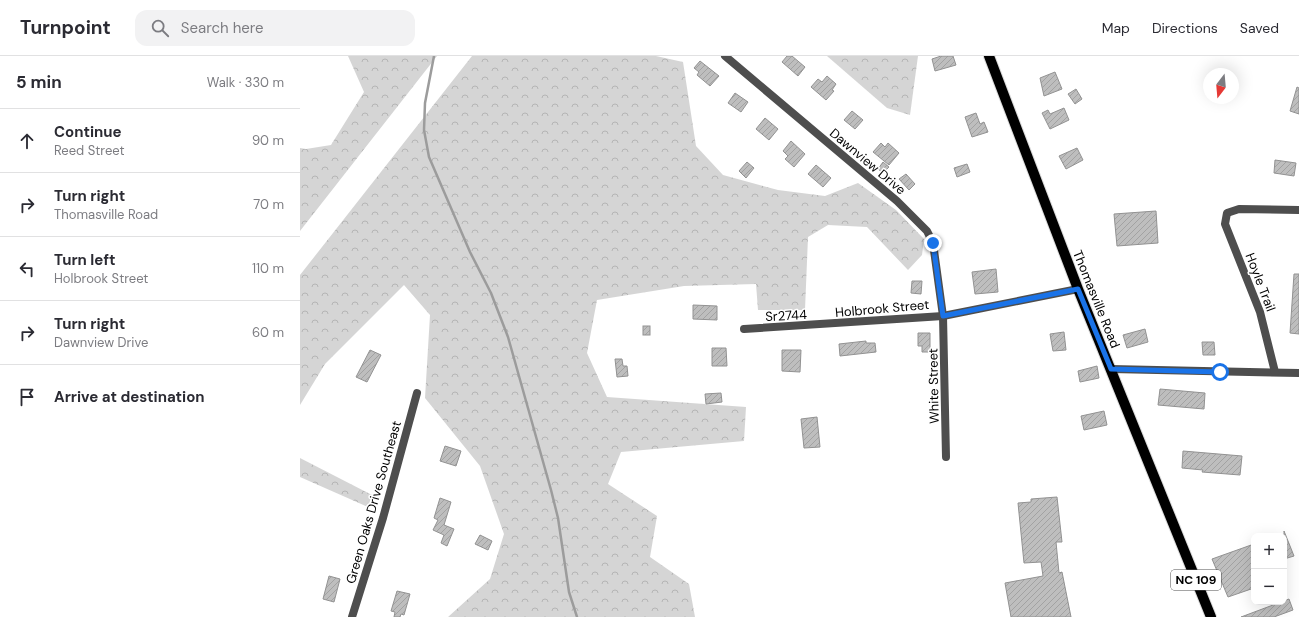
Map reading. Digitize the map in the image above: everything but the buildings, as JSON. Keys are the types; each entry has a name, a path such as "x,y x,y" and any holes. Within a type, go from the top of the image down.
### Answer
{"main road":[{"name":"Thomasville Road","path":"989,56 1078,289 1211,617"}],"street":[{"name":"Dawnview Drive","path":"726,56 898,202 927,231 933,243 943,316"},
{"name":"Hoyle Trail","path":"1275,372 1260,312 1225,224 1227,213 1239,209 1299,210"},
{"name":"Holbrook Street","path":"828,325 943,316 1078,289"},
{"name":"White Street","path":"943,316 946,457"},
{"name":"Sr2744","path":"744,329 828,325"},
{"path":"1111,369 1299,373"},
{"name":"Green Oaks Drive Southeast","path":"352,617 381,524 417,393"}],"green space":[{"path":"348,56 437,56 300,231 300,148 306,149 331,145 364,92"},
{"path":"472,56 656,56 683,62 696,146 723,175 778,190 825,196 858,183 896,210 924,239 922,255 908,270 867,227 828,225 808,237 805,310 758,310 756,284 684,286 597,300 587,353 607,397 746,407 744,441 621,452 608,484 657,516 650,557 689,584 695,617 448,617 490,579 504,534 480,466 425,398 430,315 404,285 325,364 300,405 300,275"},
{"path":"827,56 918,56 910,115 887,108"},
{"path":"300,458 372,495 368,507 300,477"}],"waterway":[{"path":"434,56 425,103 424,130 429,157 470,252 491,293 508,337 558,518 569,592 577,617"}],"route":[{"path":"933,243 943,316 1078,289 1111,369 1220,372"}]}
